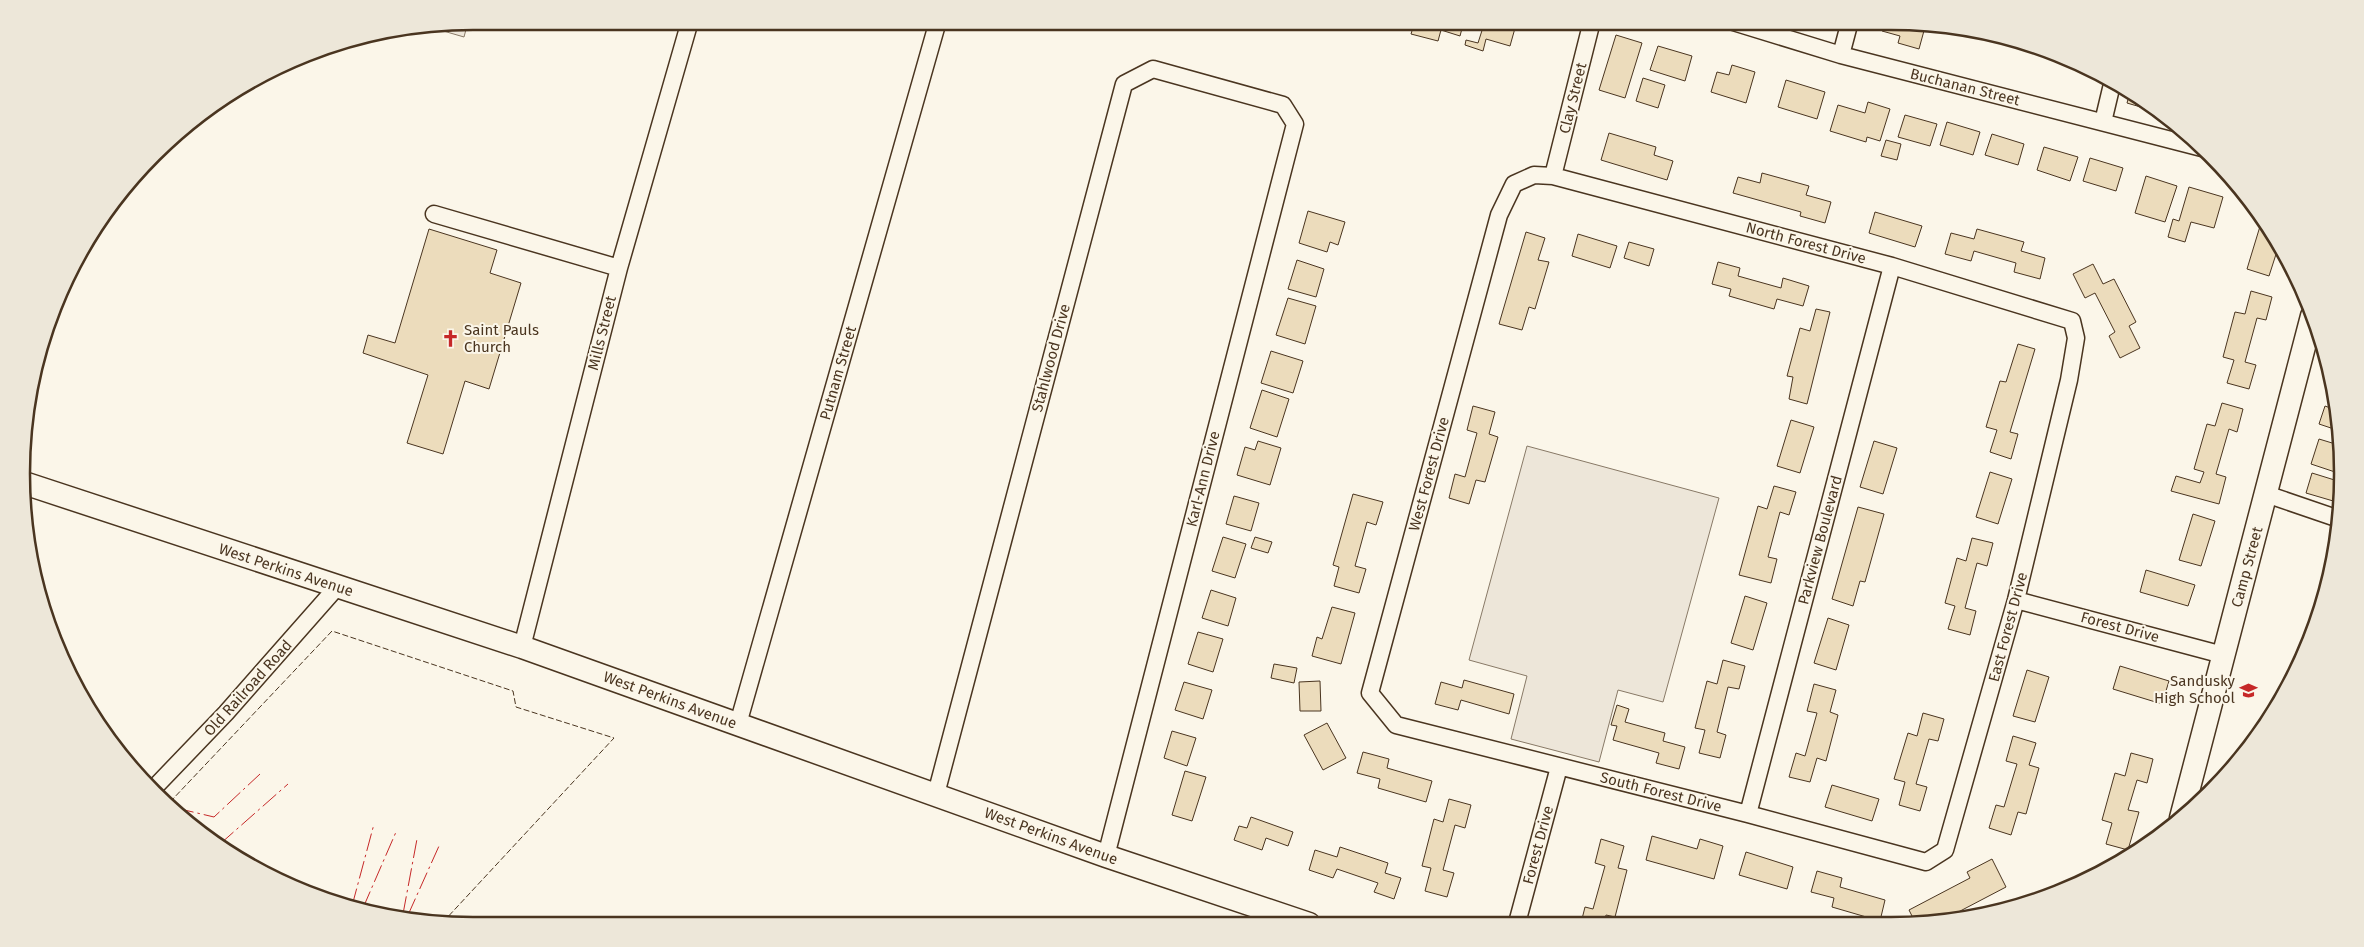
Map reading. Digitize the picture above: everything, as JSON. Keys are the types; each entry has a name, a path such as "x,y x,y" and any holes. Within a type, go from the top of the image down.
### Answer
{"main road":[{"name":"Camp Street","path":"2184,806 2309,328"},
{"name":"West Perkins Avenue","path":"30,484 522,647 1106,856 1288,917"}],"street":[{"name":"Mills Street","path":"522,647 619,268 687,30"},
{"name":"Putnam Street","path":"738,724 935,30"},
{"name":"Clay Street","path":"1553,176 1590,30"},
{"name":"Buchanan Street","path":"1759,30 1841,55 2187,144"},
{"path":"1841,55 1848,30"},
{"name":"Stahlwood Drive","path":"936,794 1124,84 1153,69 1283,105"},
{"path":"2103,122 2111,88"},
{"name":"Karl-Ann Drive","path":"1106,856 1295,124 1283,105"},
{"name":"North Forest Drive","path":"1499,215 1514,184 1534,174 1553,176 1892,266 2072,321 2076,338 2069,380"},
{"path":"434,214 619,268"},
{"name":"West Forest Drive","path":"1396,725 1370,693 1499,215"},
{"name":"Parkview Boulevard","path":"1748,814 1892,266"},
{"name":"East Forest Drive","path":"1926,862 1945,850 2016,600 2069,380"},
{"path":"2266,494 2332,516"},
{"name":"Old Railroad Road","path":"157,784 226,713 337,587"},
{"name":"Forest Drive","path":"2016,600 2224,655"},
{"name":"South Forest Drive","path":"1396,725 1748,814 1926,862"},
{"name":"Forest Drive","path":"1519,917 1559,767"}],"shaded area":[{"path":"466,30 464,37 444,31"},
{"path":"1527,446 1719,498 1663,702 1618,690 1599,762 1511,739 1527,676 1469,660"}],"building":[{"path":"1412,30 1441,30 1438,41 1411,34"},
{"path":"1441,30 1462,30 1460,36"},
{"path":"1482,30 1514,30 1510,46 1486,39 1483,51 1465,45 1466,40 1478,43"},
{"path":"1882,31 1924,31 1919,49 1898,43 1900,36"},
{"path":"1616,35 1642,43 1625,98 1599,90"},
{"path":"1658,46 1692,56 1685,81 1650,70"},
{"path":"1732,65 1755,72 1746,103 1711,92 1717,72 1729,75"},
{"path":"1643,78 1665,85 1658,108 1636,101"},
{"path":"1786,80 1825,92 1817,119 1778,107"},
{"path":"2128,99 2139,107 2127,103"},
{"path":"1868,102 1890,109 1880,141 1867,137 1866,142 1830,131 1838,105 1865,113"},
{"path":"1905,115 1937,124 1930,146 1898,137"},
{"path":"1947,122 1980,132 1973,155 1940,145"},
{"path":"1609,133 1656,147 1654,155 1673,161 1667,180 1601,160"},
{"path":"1992,134 2024,144 2018,165 1985,155"},
{"path":"1886,140 1901,144 1897,160 1881,156"},
{"path":"2044,147 2078,157 2070,181 2037,170"},
{"path":"2090,158 2123,168 2116,191 2083,181"},
{"path":"1762,173 1809,186 1806,195 1831,202 1825,223 1800,216 1801,212 1733,193 1738,177 1760,183"},
{"path":"2146,176 2177,186 2165,222 2135,213"},
{"path":"2189,187 2223,197 2214,228 2191,222 2185,242 2168,237 2173,219 2179,221"},
{"path":"1308,211 1345,222 1338,245 1330,242 1327,252 1299,243"},
{"path":"1875,212 1922,226 1915,247 1869,233"},
{"path":"2260,228 2276,254 2269,276 2247,269"},
{"name":"Saint Pauls Church","path":"429,229 497,250 490,273 521,283 489,389 465,381 443,454 407,443 428,375 363,353 368,335 395,343"},
{"path":"1977,229 2024,242 2021,251 2045,258 2040,279 2014,272 2016,263 1974,251 1971,261 1945,254 1951,233 1974,239"},
{"path":"1526,232 1545,238 1538,260 1549,262 1535,309 1529,307 1522,330 1499,324"},
{"path":"1578,234 1617,246 1610,268 1572,256"},
{"path":"1629,242 1654,249 1649,266 1624,258"},
{"path":"1297,260 1324,269 1316,297 1288,289"},
{"path":"1718,262 1740,268 1738,276 1781,288 1783,278 1809,286 1803,306 1777,299 1774,309 1729,296 1731,289 1712,284"},
{"path":"2093,264 2103,284 2114,279 2136,322 2129,326 2140,348 2120,358 2109,336 2115,332 2095,293 2085,298 2073,274"},
{"path":"2251,291 2272,297 2266,320 2257,318 2245,362 2256,365 2249,389 2227,383 2234,360 2223,357 2235,312 2245,314"},
{"path":"1288,298 1316,306 1305,344 1276,335"},
{"path":"1816,309 1830,312 1807,404 1789,399 1793,377 1787,376 1800,328 1810,331"},
{"path":"2018,344 2035,349 2010,432 2018,434 2011,459 1990,452 1997,430 1986,427 2000,381 2006,382"},
{"path":"1271,351 1303,361 1293,393 1261,383"},
{"path":"1262,390 1289,399 1277,437 1250,428"},
{"path":"2222,403 2243,409 2237,432 2229,429 2216,474 2226,477 2219,504 2171,491 2176,476 2200,483 2204,472 2194,469 2207,424 2215,426"},
{"path":"1473,406 1495,412 1489,434 1498,437 1485,482 1476,480 1469,504 1449,498 1455,474 1465,477 1477,433 1467,430"},
{"path":"2325,406 2328,407 2331,428 2319,424"},
{"path":"1791,420 1814,427 1800,473 1777,466"},
{"path":"2319,439 2333,443 2334,472 2311,464"},
{"path":"1258,441 1281,448 1270,485 1237,475 1245,447 1255,450"},
{"path":"1874,441 1897,448 1883,494 1860,487"},
{"path":"1990,472 2012,479 1998,524 1976,517"},
{"path":"2312,473 2334,480 2333,501 2306,493"},
{"path":"1774,486 1796,492 1789,515 1780,512 1768,557 1777,559 1771,583 1739,575 1758,506 1767,509"},
{"path":"1353,494 1383,502 1376,525 1367,522 1355,566 1366,569 1359,593 1334,586 1339,567 1333,565"},
{"path":"1234,496 1259,503 1251,531 1226,524"},
{"path":"1858,507 1884,514 1865,582 1860,581 1853,606 1832,599"},
{"path":"2193,514 2215,521 2201,566 2179,560"},
{"path":"1223,537 1246,544 1235,578 1212,571"},
{"path":"1255,537 1272,542 1268,553 1251,548"},
{"path":"1972,538 1993,543 1987,566 1977,563 1965,608 1976,611 1970,635 1948,629 1955,606 1945,603 1957,558 1966,561"},
{"path":"2146,570 2195,585 2188,606 2140,592"},
{"path":"1211,590 1236,598 1228,626 1202,618"},
{"path":"1745,596 1767,603 1753,650 1731,643"},
{"path":"1332,607 1355,613 1341,664 1312,656 1317,637 1322,639"},
{"path":"1828,618 1849,625 1836,670 1814,663"},
{"path":"1198,632 1223,639 1213,672 1188,664"},
{"path":"1723,660 1745,666 1739,689 1728,687 1717,732 1726,735 1720,758 1699,753 1705,730 1695,728 1707,681 1717,684"},
{"path":"1274,664 1297,668 1294,683 1271,678"},
{"path":"2120,666 2169,681 2162,704 2113,689"},
{"path":"2027,670 2049,677 2035,722 2013,716"},
{"path":"1464,680 1514,694 1509,714 1461,700 1458,710 1435,704 1441,682 1462,688"},
{"path":"1320,681 1321,711 1300,711 1299,682"},
{"path":"1184,682 1212,690 1203,719 1175,710"},
{"path":"1814,684 1836,690 1830,712 1838,715 1826,761 1817,758 1810,782 1789,777 1796,753 1805,756 1817,713 1807,711"},
{"path":"1617,705 1629,709 1625,722 1665,733 1663,741 1685,747 1679,769 1656,763 1659,753 1613,740 1617,726 1611,725"},
{"path":"1923,713 1944,719 1938,741 1929,739 1916,784 1927,787 1920,811 1899,805 1905,782 1894,779 1908,733 1917,736"},
{"path":"1327,723 1346,758 1323,770 1304,735"},
{"path":"1172,731 1196,738 1187,766 1164,758"},
{"path":"2013,736 2036,743 2029,765 2039,768 2026,814 2018,812 2011,835 1989,828 1996,805 2004,807 2017,764 2006,761"},
{"path":"1363,752 1389,759 1387,768 1432,781 1426,802 1378,788 1380,779 1357,773"},
{"path":"2131,753 2153,759 2147,783 2137,780 2128,810 2139,812 2129,847 2126,849 2106,844 2112,823 2102,820 2115,773 2125,776"},
{"path":"1185,771 1206,777 1192,821 1172,815"},
{"path":"1832,785 1879,799 1872,821 1825,807"},
{"path":"1449,799 1471,805 1465,828 1455,825 1443,870 1454,873 1447,897 1425,891 1431,868 1422,866 1434,819 1443,822"},
{"path":"1251,817 1293,832 1288,846 1266,838 1262,850 1234,840 1239,826 1247,828"},
{"path":"1652,836 1697,849 1700,839 1723,846 1714,879 1646,860"},
{"path":"1601,839 1624,846 1618,868 1627,870 1615,917 1606,915 1606,917 1582,917 1585,907 1593,909 1605,866 1595,863"},
{"path":"1340,847 1388,863 1385,873 1401,878 1394,899 1374,892 1378,883 1337,869 1333,878 1309,870 1315,850 1337,857"},
{"path":"1746,852 1793,867 1787,889 1739,875"},
{"path":"1992,859 2006,887 1960,911 1912,916 1909,910 1970,878 1967,872"},
{"path":"1817,871 1842,878 1840,887 1885,900 1881,917 1866,917 1832,907 1834,898 1811,892"}],"fence":[{"path":"173,799 332,631 513,691 516,707 614,738 449,916"}],"power":[{"path":"185,810 214,817 260,774"},
{"path":"224,840 288,784"},
{"path":"354,900 374,824"},
{"path":"365,903 396,832"},
{"path":"404,911 417,839"},
{"path":"409,912 439,846"}],"place":[{"name":"Saint Pauls Church","path":"450,339"},
{"name":"Sandusky High School","path":"2249,690"}]}
